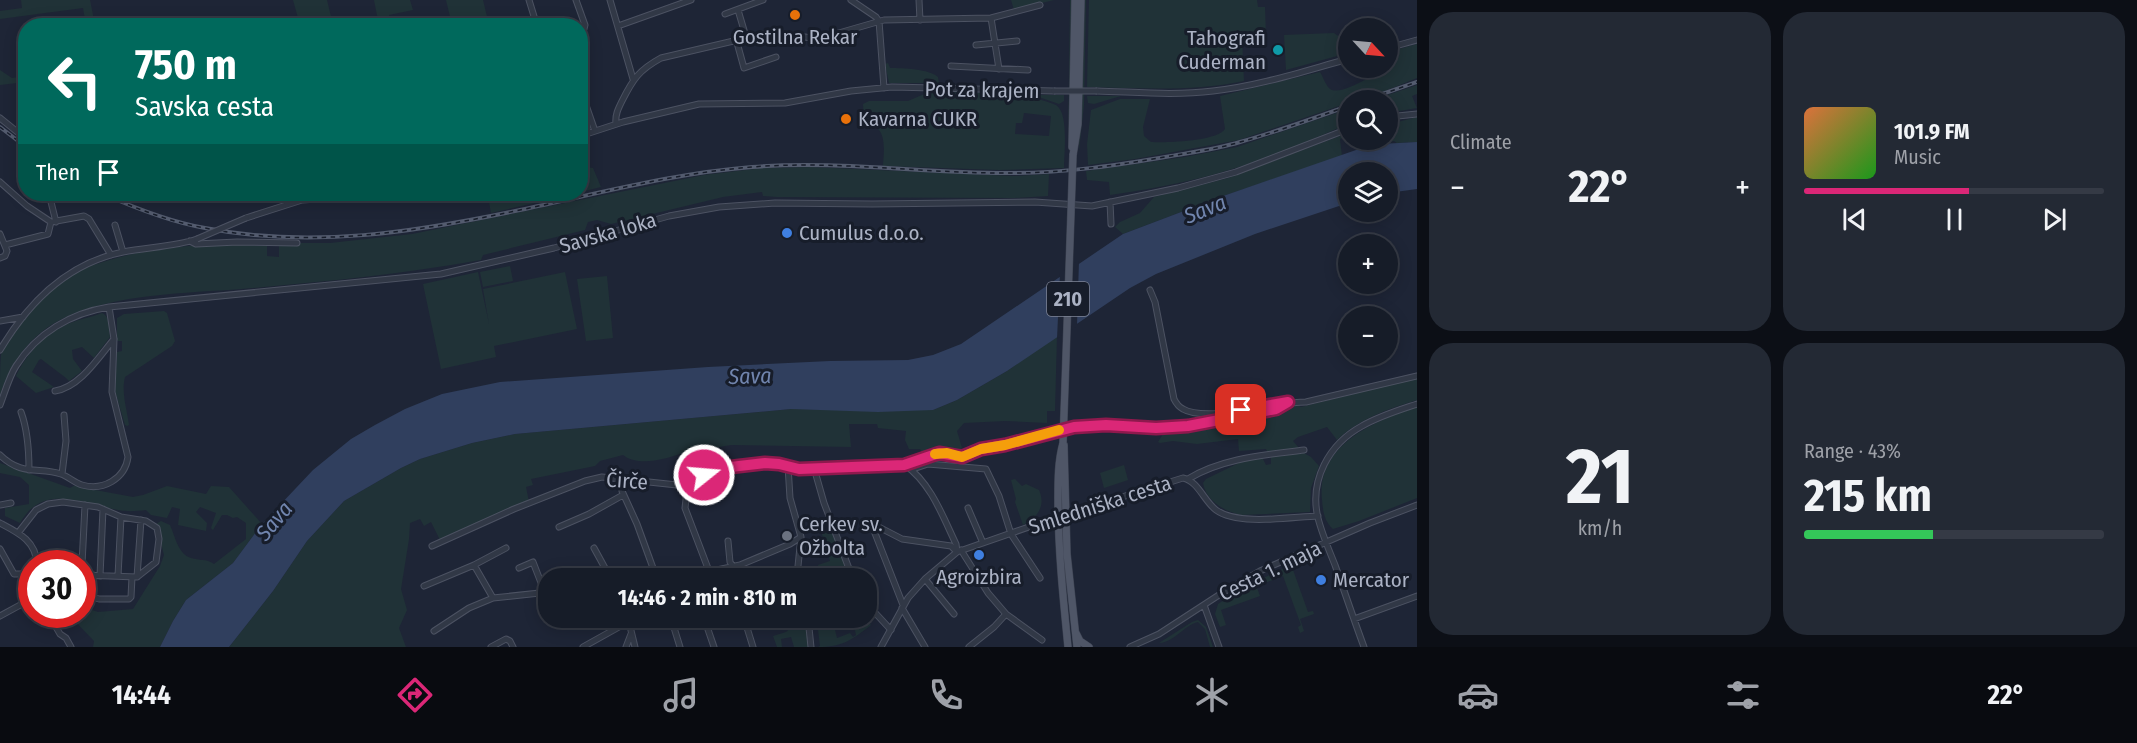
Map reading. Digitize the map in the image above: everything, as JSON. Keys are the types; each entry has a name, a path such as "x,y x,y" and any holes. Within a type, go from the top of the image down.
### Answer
{"main road":[{"name":"210","path":"1075,0 1071,131 1073,155 1063,443 1067,554 1077,647"},
{"name":"210","path":"1073,155 1078,124 1081,0"},
{"name":"210","path":"1063,443 1059,460 1058,522 1061,584 1068,647"},
{"path":"1075,631 1080,640 1089,647"}],"street":[{"path":"529,0 535,18"},
{"path":"576,0 582,18"},
{"path":"610,0 633,79"},
{"path":"618,26 691,0"},
{"path":"725,14 763,0"},
{"path":"851,0 876,16 879,21 884,88"},
{"path":"919,0 920,20"},
{"path":"616,124 616,114 633,79 646,66 661,58 772,32 818,39 879,21 992,18 1040,5"},
{"path":"738,10 746,37"},
{"path":"992,18 999,69"},
{"path":"736,39 744,68 776,57"},
{"path":"1398,45 1417,40"},
{"path":"976,45 1017,41"},
{"name":"Pot za krajem","path":"588,133 616,124 699,104 784,103 884,88 1166,94 1214,91 1259,83 1338,62"},
{"path":"951,66 1028,70"},
{"path":"588,111 595,131"},
{"path":"1398,116 1417,114"},
{"path":"0,118 18,133"},
{"name":"Savska loka","path":"0,405 15,367 47,331 67,320 109,308 441,274 554,249 669,216 718,207 775,203 1035,202 1087,206 1178,188 1236,172 1338,133"},
{"path":"0,182 18,198"},
{"path":"0,191 7,189"},
{"path":"21,201 54,222 84,216 89,219 111,255"},
{"path":"5,245 48,234 54,222 50,201"},
{"path":"0,350 23,317 59,280 81,266 123,252 197,239 246,218 299,201"},
{"path":"1110,202 1111,224"},
{"path":"115,225 123,252"},
{"path":"0,234 7,251 5,256 0,258"},
{"path":"190,241 196,244 297,243"},
{"path":"1150,290 1155,302 1174,399 1182,408 1198,414 1288,402 1306,402 1417,376"},
{"path":"0,455 7,462 28,470 62,474 81,485 99,486 116,480 127,465 128,457 112,392 114,339 109,308"},
{"path":"0,321 23,317"},
{"path":"55,391 72,385 114,339"},
{"name":"Čirče","path":"432,546 505,513 585,481 602,477 677,485 722,468 765,463 799,469 904,465 943,452 962,457 981,449 1074,427 1188,426 1276,409 1288,402"},
{"path":"1364,647 1318,516 1319,478 1334,448 1362,426 1417,404"},
{"path":"21,412 29,444 28,470"},
{"path":"62,474 66,441 64,415"},
{"path":"1188,479 1201,471 1251,457 1304,450"},
{"path":"915,470 921,460"},
{"name":"Smledniška cesta","path":"915,470 928,464 984,468 994,484 1011,534 1040,578"},
{"path":"904,465 915,470 937,505 959,551 988,593 1006,614 1042,640"},
{"path":"788,466 790,498 801,537 798,568"},
{"path":"814,468 824,503 849,568"},
{"name":"Smledniška cesta","path":"881,647 902,607 925,579 959,551 1160,484 1183,478 1188,479 1216,510 1230,516 1254,519 1318,516"},
{"path":"628,480 622,486 623,495 637,524 651,568"},
{"path":"688,482 685,508 708,568"},
{"path":"559,527 595,512 623,495"},
{"path":"0,505 11,502"},
{"path":"18,533 36,510 48,504 63,502 85,505 121,518 141,520 157,528 159,538 156,562 134,577 96,575"},
{"path":"83,550 85,505"},
{"name":"Cesta 1. maja","path":"1130,647 1159,634 1260,571 1417,505"},
{"path":"968,508 983,543"},
{"path":"100,576 103,510"},
{"path":"118,576 121,518"},
{"path":"96,598 129,599 131,597 141,520"},
{"path":"925,647 902,607 871,523 902,539 951,546 959,551"},
{"path":"0,524 29,540 34,550"},
{"path":"727,568 773,552 801,537"},
{"path":"728,541 733,567"},
{"path":"424,586 474,565 506,548"},
{"path":"594,548 605,568"},
{"path":"0,549 14,574 18,574"},
{"path":"519,568 533,562 538,573"},
{"path":"474,565 494,598"},
{"path":"925,579 954,614"},
{"path":"434,631 469,608 494,598 538,593"},
{"path":"1354,619 1417,596"},
{"path":"1203,605 1219,647"},
{"path":"0,616 18,606"},
{"path":"969,647 1006,614"},
{"path":"877,615 891,630"},
{"path":"57,628 71,647"},
{"path":"583,647 617,628"},
{"path":"626,647 631,628"},
{"path":"673,628 680,647"},
{"path":"707,628 714,647"},
{"path":"747,628 753,647"},
{"path":"809,628 811,647"},
{"path":"631,634 635,647"},
{"path":"491,647 506,639 513,647"}],"shaded area":[{"path":"21,0 90,0 94,18 85,18 83,8 0,19 0,11 22,8"},
{"path":"293,0 327,0 331,18 298,18"},
{"path":"374,0 410,0 413,10 389,15 390,18 378,18"},
{"path":"446,0 483,0 487,18 450,18"},
{"path":"1011,0 1054,0 1014,10"},
{"path":"1070,0 1072,0 1068,150"},
{"path":"1084,0 1086,0 1084,105 1079,151"},
{"path":"1089,0 1257,0 1258,7 1265,7 1266,36 1242,38 1244,81 1186,88 1087,87"},
{"path":"1334,33 1338,36 1338,56 1286,70 1284,35"},
{"path":"1417,44 1417,78 1388,90 1341,90 1368,78 1398,78 1398,49"},
{"path":"888,63 890,68 929,72 938,77 939,83 889,83 885,64"},
{"path":"0,70 12,78 18,77 18,83 0,85"},
{"path":"1320,72 1330,89 1338,90 1338,106 1239,140 1088,165 1087,144 1091,110 1120,99 1150,99 1143,127 1144,136 1151,142 1179,141 1202,139 1225,129 1220,96"},
{"path":"1417,85 1417,94 1412,96 1417,108 1398,111 1398,91"},
{"path":"929,92 1031,94 1060,109 1065,134 1064,168 999,170 883,166 883,138 877,128 864,123 863,104 869,101 908,101","holes":["1024,113 1051,116 1049,136 1015,134 1016,123 1022,123"]},
{"path":"1033,95 1064,95 1064,101 1059,104"},
{"path":"1087,96 1121,96 1094,104 1088,103"},
{"path":"1338,112 1338,128 1254,162 1201,178 1110,195 1109,182 1087,180 1086,171 1237,147"},
{"path":"1417,117 1417,142 1398,143 1398,122"},
{"path":"1338,137 1338,150 1341,150 1342,156 1226,195 1123,234 1115,227 1120,222 1140,213 1154,197 1228,178"},
{"path":"588,167 593,168 601,187 588,190"},
{"path":"810,167 1014,176 1049,174 1048,196 1014,198 777,197 763,196 762,192 723,197 611,224 597,220 588,222 585,230 483,255 481,260 362,277 128,299 84,310 52,324 32,340 16,360 0,396 1,355 12,335 32,310 57,286 78,271 123,256 184,246 226,245 267,246 267,256 279,257 279,243 330,243 412,234 575,201 588,201 588,198 704,175 762,168"},
{"path":"492,201 543,201 491,213 489,202"},
{"path":"510,266 513,281 483,287 480,272"},
{"path":"478,272 489,324 483,289 565,272 577,329 494,346 496,357 441,369 423,284"},
{"path":"607,276 613,338 586,341 577,279"},
{"path":"164,311 167,313 175,341 172,346 125,377 124,395 129,425 127,426 115,391 117,352 122,351 122,341 117,341 117,318 124,314"},
{"path":"102,313 108,320 110,337 94,358 82,347 72,350 73,359 82,371 69,381 41,359 32,372 54,387 36,393 16,376 32,351 53,332 70,323"},
{"path":"1057,335 1055,411 1047,411 1047,423 1005,421 964,423 957,431 962,448 958,453 942,449 924,456 920,449 909,449 905,440 906,431 878,428 877,424 849,424 851,447 731,445 686,456 682,453 669,458 644,461 629,459 623,455 600,461 595,466 531,479 533,485 526,487 529,502 440,540 431,522 424,526 420,519 410,523 401,589 407,610 399,628 406,647 229,647 273,591 307,541 344,501 420,459 472,443 515,434 791,409 933,410 957,400 1007,371"},
{"path":"1417,378 1417,400 1364,420 1337,440 1327,427 1298,437 1293,441 1299,448 1268,453 1266,449 1239,451 1238,439 1197,444 1158,442 1166,429 1180,431 1192,428 1200,424 1200,417 1295,403 1301,407"},
{"path":"1417,407 1417,498 1333,529 1326,519 1322,500 1323,481 1328,464 1338,450 1366,428"},
{"path":"1304,453 1319,466 1311,488 1310,512 1242,515 1217,505 1208,495 1203,483 1206,479 1243,461 1262,457 1266,465 1271,464 1271,455"},
{"path":"0,463 70,488 77,484 90,489 133,497 167,486 206,494 211,486 229,487 262,524 233,563 186,600 160,647 93,647 94,641 82,628 96,628 96,611 133,609 160,566 164,555 156,524 161,521 170,525 178,544 187,556 214,564 246,539 246,523 237,517 222,515 213,530 211,528 216,513 200,507 196,512 207,523 206,531 178,525 180,509 172,507 167,518 151,515 146,510 122,511 74,500 52,499 30,510 20,523 5,516 5,508 29,504 29,485 20,477 0,473"},
{"path":"1124,465 1128,480 1104,488 1100,473"},
{"path":"1015,479 1022,486 1026,484 1039,490 1042,501 1036,515 1023,525 1015,502 1011,480"},
{"path":"833,527 848,568 818,568 818,565 830,561 821,531"},
{"path":"1295,563 1296,565 1292,567 1308,612 1313,611 1314,614 1300,619 1304,631 1300,633 1298,627 1301,625 1283,576 1259,585 1257,581"},
{"path":"1252,582 1256,585 1260,596 1221,610 1226,625 1220,627 1215,614 1218,604"},
{"path":"1198,620 1206,627 1213,647 1210,647 1205,629 1198,622 1188,626 1170,640 1159,643 1192,622"},
{"path":"791,628 808,628 810,647 794,647 791,637 781,639 782,647 777,647 773,636"},
{"path":"818,628 834,628 837,638 850,633 853,637 856,635 855,628 867,628 846,642 834,646 818,647 820,646"}],"water":[{"name":"Sava","path":"1417,142 1417,189 1398,192 1398,162 1338,162 1338,206 1255,234 1156,274 1130,288 1007,371 957,400 933,410 878,412 791,409 515,434 472,443 420,459 344,501 307,541 273,591 229,647 160,647 186,600 233,563 262,524 313,470 351,439 405,409 442,394 500,382 708,367 908,360 933,355 961,344 1123,234 1356,150 1398,150 1398,143"}],"pier":[{"path":"1079,260 1077,326 1057,339 1060,273"}],"railway":[{"path":"1394,90 1417,82"},
{"path":"588,195 694,174 785,165 980,173 1073,170 1197,152 1280,130 1338,110"},
{"path":"0,127 18,141"},
{"path":"120,201 153,214 205,228 284,237 324,237 403,231 561,201"}],"slow traffic":[{"path":"935,454 943,452 962,457 981,449 1059,430"}],"place":[{"name":"Gostilna Rekar","path":"795,15"},
{"name":"Tahografi Cuderman","path":"1278,50"},
{"name":"Kavarna CUKR","path":"846,119"},
{"name":"Cumulus d.o.o.","path":"787,233"},
{"name":"Cerkev sv. Ožbolta","path":"787,536"},
{"name":"Agroizbira","path":"979,555"},
{"name":"Mercator","path":"1321,580"}],"route":[{"path":"704,475 722,468 765,463 799,469 904,465 939,453 962,457 981,449 1074,427 1188,426 1276,409 1288,402 1241,410"}]}
